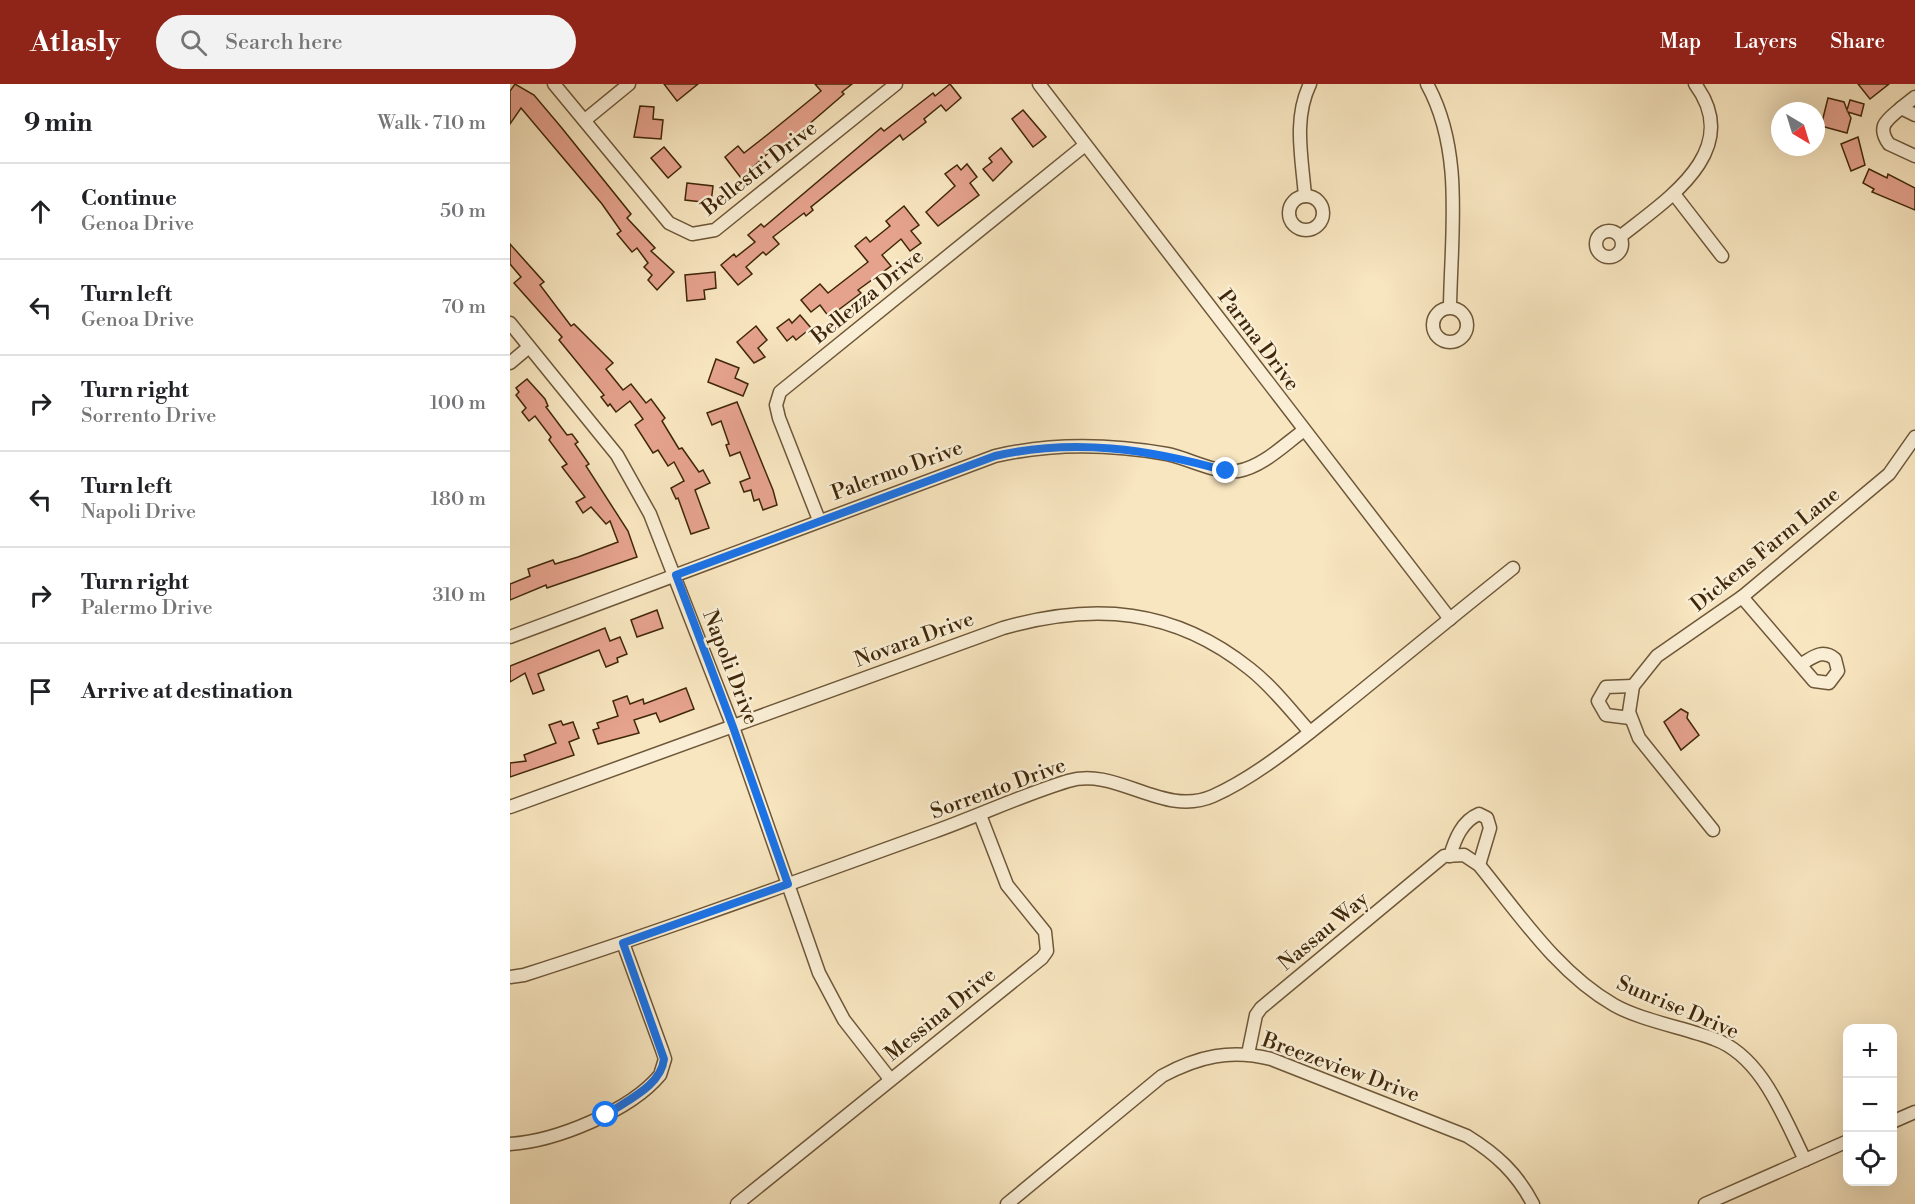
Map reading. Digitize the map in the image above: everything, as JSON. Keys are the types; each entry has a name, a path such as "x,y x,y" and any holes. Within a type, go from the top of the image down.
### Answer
{"street":[{"name":"Bellestri Drive","path":"554,84 669,223 685,232 704,234 715,230 896,84"},
{"path":"585,120 629,84"},
{"name":"Parma Drive","path":"1039,84 1303,431 1450,619"},
{"path":"1305,196 1299,122 1300,109 1310,84"},
{"path":"1427,84 1443,120 1451,158 1450,308"},
{"path":"1621,236 1674,194 1700,165 1709,140 1707,106 1695,84"},
{"path":"1915,96 1883,124 1884,137 1889,144 1915,156"},
{"path":"1901,108 1915,115"},
{"name":"Bellezza Drive","path":"819,520 779,418 776,405 780,392 1085,145"},
{"path":"1674,194 1722,256"},
{"name":"Napoli Drive","path":"510,322 617,455 650,514 676,575 733,727 819,973 834,1006 890,1079"},
{"path":"510,363 529,347"},
{"name":"Palermo Drive","path":"510,637 995,456 1023,450 1078,446 1147,451 1235,472 1260,462 1303,431"},
{"name":"Dickens Farm Lane","path":"1634,686 1657,656 1742,597 1889,474 1915,437"},
{"name":"Sorrento Drive","path":"510,977 524,975 623,943 980,815 1067,781 1092,777 1158,798 1200,802 1228,789 1310,732 1513,568"},
{"path":"1742,597 1800,665"},
{"name":"Novara Drive","path":"510,807 1004,628 1044,616 1087,611 1109,612 1153,621 1214,645 1252,670 1310,732"},
{"path":"1630,718 1606,715 1598,701 1602,690 1611,685 1634,686 1630,718 1646,750 1713,831"},
{"path":"1450,856 1454,843 1469,818 1479,814 1487,818 1490,828 1479,864"},
{"name":"Messina Drive","path":"737,1204 1042,958 1047,951 1045,932 1007,885 980,815"},
{"name":"Nassau Way","path":"1248,1054 1256,1015 1261,1008 1444,856 1464,855"},
{"name":"Sunrise Drive","path":"1464,855 1479,864 1563,966 1615,1006 1717,1040 1742,1056 1770,1091 1805,1160"},
{"path":"510,1144 544,1140 594,1120 636,1094 660,1075 664,1059 662,1050 623,943"},
{"name":"Breezeview Drive","path":"1007,1204 1162,1077 1179,1067 1214,1055 1248,1054 1271,1059 1467,1136 1493,1153 1514,1173 1533,1204"},
{"path":"1897,1120 1915,1112"},
{"path":"1705,1204 1843,1144"}],"building":[{"path":"515,84 534,95 631,214 627,218 655,248 651,251 674,272 657,290 648,280 652,275 644,267 648,263 637,248 632,252 617,234 621,231 602,204 521,108 510,124 510,91"},
{"path":"664,84 698,84 677,101"},
{"path":"815,84 852,84 842,92 844,94 793,138 778,149 776,146 741,178 725,157 738,146 744,153 767,135 821,91"},
{"path":"950,84 961,98 946,111 941,105 924,119 926,122 903,140 900,135 811,207 813,210 806,216 804,213 773,237 779,244 766,255 763,252 746,267 752,274 738,285 721,265 734,254 736,257 755,242 748,235 761,224 764,227 881,128 884,131 933,93 935,96"},
{"path":"1858,84 1889,84 1870,99"},
{"path":"1828,98 1844,102 1847,110 1850,100 1864,104 1861,116 1848,112 1851,118 1847,133 1825,127"},
{"path":"640,106 654,107 653,119 663,120 661,139 634,137"},
{"path":"1023,110 1046,137 1033,147 1012,119"},
{"path":"1858,137 1865,165 1851,171 1841,144"},
{"path":"664,147 681,167 668,178 651,158"},
{"path":"1001,148 1012,162 993,181 983,169 992,162 989,158"},
{"path":"967,164 977,177 970,183 979,195 938,226 926,212 955,186 945,174 957,165 961,170"},
{"path":"1869,169 1887,178 1888,174 1915,188 1915,210 1872,192 1874,189 1863,183"},
{"path":"687,183 713,186 711,203 685,200"},
{"path":"904,206 919,225 911,231 921,243 910,251 901,239 882,255 891,266 858,290 861,293 829,317 820,305 811,312 801,300 820,284 828,293 868,262 855,246 866,237 870,242 890,226 886,221"},
{"path":"510,244 544,282 540,285 571,326 574,324 613,363 606,369 623,390 631,384 646,403 651,399 665,418 662,421 679,449 682,448 699,472 703,470 710,483 695,490 709,528 691,534 678,498 676,499 671,488 684,481 674,462 668,466 658,450 653,453 635,425 643,419 630,401 616,412 610,404 608,406 601,397 604,395 559,340 562,337 514,283 521,277 510,264"},
{"path":"715,272 716,288 704,290 705,299 687,301 685,275"},
{"path":"800,315 811,328 796,340 793,336 787,341 777,328 789,319 792,323"},
{"path":"756,326 767,340 758,348 765,357 754,363 737,342"},
{"path":"716,359 739,368 735,378 748,384 743,396 708,382"},
{"path":"527,379 545,399 548,406 546,407 567,435 572,434 578,442 575,444 589,464 586,466 628,531 637,557 547,588 546,585 510,600 510,584 530,576 528,569 553,560 555,564 618,542 610,521 606,524 591,507 583,513 576,502 585,497 562,467 567,464 549,440 551,437 535,416 529,421 522,412 526,408 516,395 519,392 516,388"},
{"path":"737,402 777,505 763,510 759,499 754,501 751,490 744,492 740,482 750,478 740,452 730,456 726,445 729,444 721,421 712,425 707,413"},
{"path":"657,610 663,628 637,637 631,620"},
{"path":"605,628 610,641 620,637 627,654 617,658 618,662 606,667 599,650 538,674 544,690 533,694 525,673 510,682 510,666"},
{"path":"686,688 694,709 660,722 656,713 634,720 639,733 598,744 593,730 599,728 597,723 618,716 613,701 627,696 630,704 643,699 644,704"},
{"path":"1681,709 1688,713 1687,718 1699,735 1681,750 1664,722"},
{"path":"561,721 563,725 573,722 579,738 569,742 574,755 510,777 510,763 526,761 524,755 556,743 549,725"}],"route":[{"path":"606,1115 655,1081 663,1068 664,1059 623,943 788,884 676,575 995,456 1023,450 1078,446 1119,448 1174,456 1226,471"}]}
